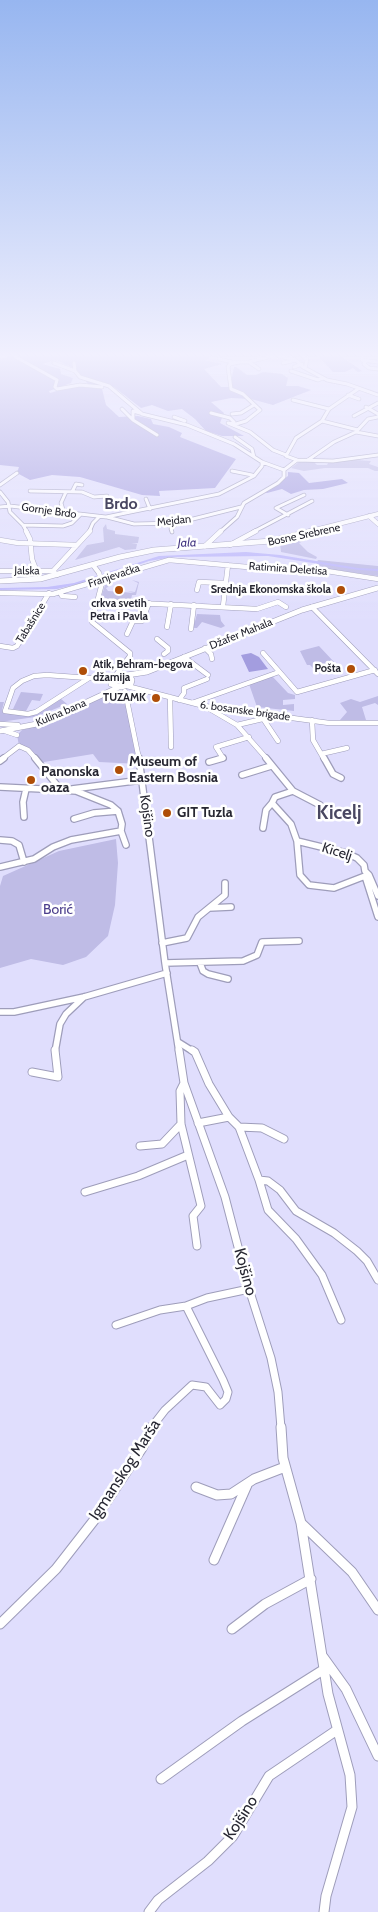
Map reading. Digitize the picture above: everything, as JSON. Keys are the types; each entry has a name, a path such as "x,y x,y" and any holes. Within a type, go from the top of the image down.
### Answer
{"main road":[{"name":"Bosne Srebrene","path":"229,547 375,518"},
{"name":"Bosne Srebrene","path":"229,547 286,540 375,518"},
{"path":"0,582 31,580 55,573 96,568 154,550 205,546 229,547"},
{"path":"0,582 41,582 156,552 229,547"},
{"name":"Džafer Mahala","path":"117,677 142,673 171,660 184,657 285,617 378,590"},
{"name":"Džafer Mahala","path":"127,686 142,673"},
{"path":"117,677 127,686"},
{"path":"117,677 127,686"},
{"name":"Kulina bana","path":"1,728 40,720 104,689 117,677"},
{"name":"Kulina bana","path":"1,728 26,727 42,723 127,686"}],"street":[{"path":"236,445 262,462 284,470"},
{"path":"246,445 252,449 254,457"},
{"path":"267,445 273,450 286,454 286,457 297,460 333,461 378,455"},
{"path":"286,454 293,445"},
{"path":"308,460 329,445"},
{"path":"284,470 297,460"},
{"path":"106,517 219,494 256,474 262,466 262,462"},
{"path":"251,477 257,468 255,464"},
{"path":"205,546 237,517 241,507 250,498 284,478 284,470"},
{"path":"232,471 251,477"},
{"path":"0,485 17,474"},
{"path":"72,492 76,484 82,485"},
{"path":"30,491 82,492 94,497 107,496"},
{"path":"64,513 62,502 66,492"},
{"path":"0,493 10,506 10,512 23,525 32,544 32,559 37,572"},
{"path":"288,515 276,508 304,495"},
{"path":"146,500 150,509"},
{"path":"229,547 245,535 288,515 312,501"},
{"name":"Gornje Brdo","path":"0,507 10,506 106,517"},
{"name":"Mejdan","path":"106,517 134,524 177,523 241,507"},
{"path":"23,525 63,526 77,520 80,515"},
{"path":"55,573 88,534 93,523 99,517"},
{"path":"172,532 171,528 177,523"},
{"path":"245,535 246,540 253,543"},
{"path":"0,540 32,544 77,545"},
{"name":"Franjevačka","path":"2,593 60,592 164,561 187,560 228,565"},
{"path":"223,606 228,565"},
{"name":"Ratimira Deletisa","path":"228,565 281,570 314,569 378,579"},
{"path":"89,678 36,712 10,712 5,710 13,688 25,679 47,675 89,678 117,677 130,653 92,622 102,580 96,568"},
{"name":"Jalska","path":"0,571 55,573"},
{"path":"197,590 199,582 225,583"},
{"path":"60,592 62,596 75,598"},
{"path":"0,597 2,593"},
{"name":"Tabašnice","path":"0,646 17,646 50,593"},
{"path":"97,601 149,602 257,609 278,602 286,607"},
{"path":"127,634 133,621 142,620 149,602"},
{"path":"167,627 171,604"},
{"path":"191,629 194,605"},
{"path":"313,608 376,672"},
{"path":"157,639 168,648 168,651 164,654"},
{"path":"205,648 213,656 212,659"},
{"path":"263,653 297,692 376,672"},
{"name":"6. bosanske brigade","path":"179,700 184,693 184,688 208,677 184,657"},
{"path":"192,703 279,672"},
{"name":"6. bosanske brigade","path":"127,686 204,706 312,720 357,724 378,723"},
{"name":"Kojšino","path":"127,686 152,853 162,943 184,1082 225,1197 271,1358 278,1392 280,1443 301,1523 324,1670 337,1730 350,1774 352,1807 326,1896 324,1912"},
{"path":"170,697 171,747"},
{"path":"204,706 237,725 264,754 271,766 292,791 320,804"},
{"path":"237,725 280,715"},
{"path":"264,720 278,742"},
{"path":"312,720 313,740 333,774 340,778"},
{"path":"17,735 26,727"},
{"path":"1,728 17,735"},
{"path":"17,735 19,746"},
{"path":"209,762 223,758 216,747 249,737"},
{"path":"19,746 28,750 61,790"},
{"path":"0,761 19,746"},
{"path":"321,754 347,748"},
{"path":"242,775 271,766"},
{"path":"61,790 142,780"},
{"path":"0,787 76,791 104,800 118,811 122,824 122,838 126,845"},
{"path":"24,817 23,802 26,789"},
{"path":"262,828 266,810 275,797 292,791"},
{"name":"Kicelj","path":"272,802 290,824 297,841 300,875 310,885 334,888 367,875"},
{"path":"74,819 94,813 118,811"},
{"path":"0,867 34,859 63,842 121,830"},
{"path":"0,840 12,841 19,846 24,862"},
{"name":"Kicelj","path":"297,841 346,853 357,858 364,865 365,872 378,896"},
{"name":"Kicelj","path":"367,875 372,902 378,917"},
{"path":"162,943 187,938 198,918 225,895 225,883"},
{"path":"209,908 231,907"},
{"path":"165,963 243,961 257,955 262,942 299,941"},
{"path":"200,963 203,971 208,974 228,979"},
{"path":"0,1012 14,1012 84,997 167,973"},
{"path":"32,1072 58,1077 55,1047 60,1024 66,1014 84,997"},
{"path":"178,1042 195,1052 209,1084 229,1116 239,1127 268,1210 296,1239 322,1275 341,1320"},
{"name":"Kojšino","path":"184,1082 180,1091 181,1124 202,1206 193,1216 196,1228 196,1246"},
{"path":"198,1124 229,1116"},
{"path":"140,1146 162,1144 181,1124"},
{"path":"239,1127 262,1128 284,1139"},
{"path":"85,1192 138,1176 188,1155"},
{"path":"259,1180 268,1181 280,1190 296,1211 334,1233 357,1251 367,1260 378,1280"},
{"path":"116,1324 160,1310 186,1306 207,1298 250,1289"},
{"name":"Igmanskog Marša","path":"0,1624 56,1569 89,1526 142,1448 153,1424 165,1410 192,1385 200,1384 206,1388 220,1405 226,1400 228,1392 224,1380 186,1306"},
{"path":"196,1487 217,1495 231,1494 254,1479 285,1467"},
{"path":"214,1560 247,1485"},
{"path":"301,1523 352,1572 378,1610"},
{"path":"232,1628 265,1604 311,1579"},
{"path":"323,1657 346,1689 378,1756"},
{"path":"161,1779 242,1721 324,1670"},
{"path":"366,1728 378,1742"},
{"name":"Kojšino","path":"150,1912 158,1900 208,1860 233,1836 250,1805 270,1776 337,1730"}],"green space":[{"path":"356,460 371,461 369,464 378,467 378,471 368,468 325,468 304,471 291,468 299,462 314,462 317,465 327,465 328,463"},
{"path":"106,524 107,529 115,531 115,534 139,537 138,543 131,544 137,544 136,549 125,550 119,547 75,560 87,545 104,542 103,528"},
{"path":"300,538 304,541 299,543 308,552 317,557 316,559 281,552 280,543"},
{"path":"318,560 378,566 378,576 315,567"},
{"path":"132,580 139,582 136,595 132,595 131,600 101,598 105,585 111,582 112,585 106,588 108,591 135,593 127,591 135,592 138,583"},
{"path":"197,614 220,615 221,621 225,626 221,628 202,622 197,628 193,628"},
{"path":"319,646 335,663 329,665 332,668 327,669 322,664 313,668 307,665 300,651"},
{"path":"272,676 288,693 295,695 295,699 283,700 283,705 294,704 294,711 257,707 249,684"},
{"path":"21,692 43,694 40,701 32,700 26,711 13,709"},
{"path":"109,694 115,696 128,695 139,764 99,762 93,754 38,763 28,750 19,746 17,735 22,730 48,723"},
{"path":"378,696 378,705 375,703 362,707 366,720 340,720 347,712 340,703 351,699 360,702"},
{"path":"60,698 67,704 35,717 0,722 0,702 4,702 2,710 5,713 26,714"},
{"name":"Borić","path":"116,839 118,863 115,905 108,936 86,957 63,965 31,959 0,968 0,886 3,876 59,851"}],"shaded area":[{"path":"0,445 201,445 236,459 215,488 159,491 160,496 142,495 80,477 52,475 30,480 17,473 19,467 0,465"},
{"path":"288,472 299,473 309,483 342,479 348,483 291,494 282,489 264,492 288,476"},
{"path":"246,552 280,555 358,568 378,569 378,571 358,570 268,556 174,557 149,561 95,580 57,589 0,590 0,588 47,587 74,583 159,556"},
{"path":"251,653 259,657 268,669 249,672 241,655"}],"place":[{"name":"crkva svetih Petra i Pavla","path":"119,590"},
{"name":"Srednja Ekonomska škola","path":"341,590"},
{"name":"Pošta","path":"351,669"},
{"name":"Atik, Behram-begova džamija","path":"83,671"},
{"name":"TUZAMK","path":"156,698"},
{"name":"Museum of Eastern Bosnia","path":"119,770"},
{"name":"Panonska oaza","path":"31,780"},
{"name":"GIT Tuzla","path":"167,813"}],"district":[{"name":"Brdo","path":"121,504"},
{"name":"Kicelj","path":"339,813"}],"water label":[{"name":"Jala","path":"187,543"}]}
